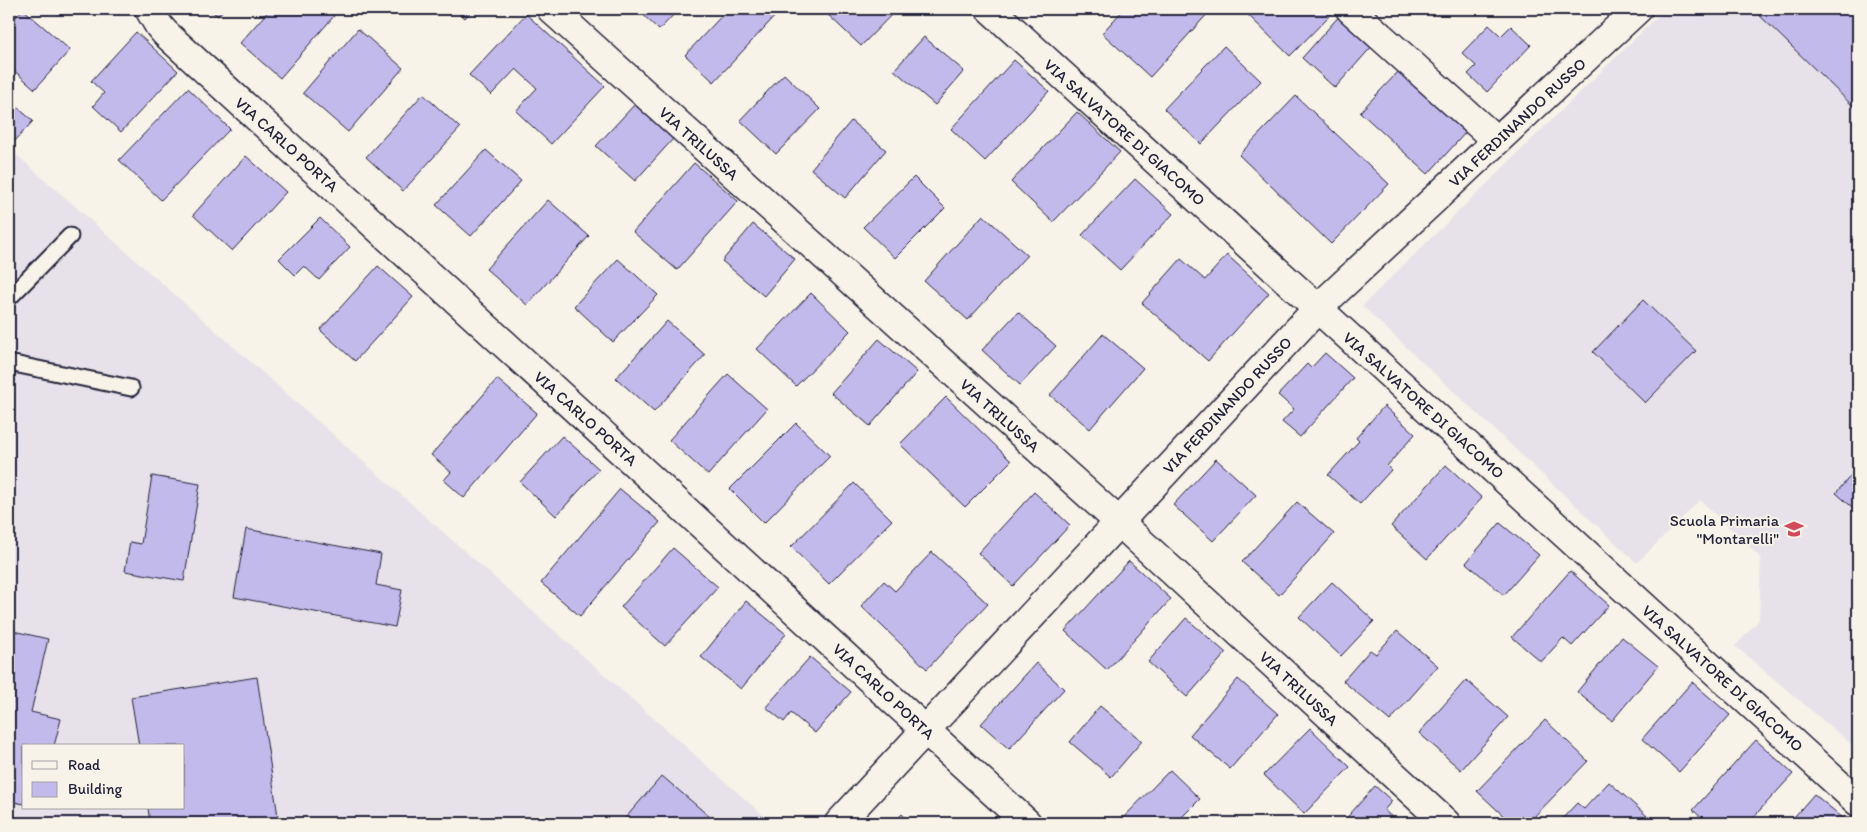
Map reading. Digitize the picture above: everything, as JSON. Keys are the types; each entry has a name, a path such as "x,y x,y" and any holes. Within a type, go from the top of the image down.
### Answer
{"street":[{"name":"VIA CARLO PORTA","path":"149,9 165,33 1027,823"},
{"name":"VIA TRILUSSA","path":"551,9 1119,522 1446,823"},
{"name":"VIA SALVATORE DI GIACOMO","path":"990,9 1858,802"},
{"path":"1350,9 1497,141"},
{"name":"VIA FERDINANDO RUSSO","path":"839,823 1318,308 1638,9"}],"lane":[{"path":"9,298 70,236"},
{"path":"9,363 131,388"}],"shaded area":[{"path":"1665,9 1858,9 1858,750 1735,646 1759,620 1761,558 1700,500 1637,563 1362,306"},
{"path":"9,148 772,823 9,823"}],"building":[{"path":"23,9 70,50 35,89 9,66 9,35 12,32 9,29 9,25"},
{"path":"209,9 224,9 218,16"},
{"path":"270,9 325,9 334,16 280,78 240,43"},
{"path":"454,9 473,9 465,18"},
{"path":"637,9 679,9 659,30"},
{"path":"728,9 772,9 777,14 714,82 685,55"},
{"path":"828,9 897,9 861,46 825,12"},
{"path":"1124,9 1208,9 1210,11 1150,77 1102,33"},
{"path":"1247,9 1328,9 1332,13 1290,56 1244,11"},
{"path":"1411,9 1421,9 1416,14"},
{"path":"1753,9 1858,9 1858,111"},
{"path":"526,14 605,86 551,144 516,111 537,88 516,69 491,95 469,75"},
{"path":"1341,14 1374,44 1335,88 1302,58"},
{"path":"1489,25 1501,36 1511,26 1531,45 1487,92 1468,74 1476,66 1462,53"},
{"path":"358,29 403,68 348,132 303,93"},
{"path":"136,32 178,71 121,132 93,106 104,93 91,81"},
{"path":"924,37 964,71 935,105 894,70"},
{"path":"1224,46 1261,81 1201,144 1164,109"},
{"path":"1014,60 1049,91 985,161 951,129"},
{"path":"1399,71 1466,132 1428,174 1360,112"},
{"path":"784,74 820,109 776,154 740,120"},
{"path":"188,88 230,129 161,200 119,160"},
{"path":"423,94 460,128 403,191 366,157"},
{"path":"1296,96 1389,184 1331,244 1239,155"},
{"path":"9,100 33,121 14,142 9,137"},
{"path":"635,104 673,139 635,181 596,146"},
{"path":"1077,112 1120,152 1053,222 1011,182"},
{"path":"851,121 886,150 845,198 811,169"},
{"path":"486,150 521,181 471,236 436,205"},
{"path":"246,156 286,192 232,251 193,215"},
{"path":"694,163 738,201 677,270 633,232"},
{"path":"914,177 945,208 895,258 863,227"},
{"path":"1135,179 1173,214 1120,270 1082,235"},
{"path":"548,200 589,236 527,305 486,269"},
{"path":"983,215 1027,255 968,320 924,281"},
{"path":"320,218 350,247 319,280 304,266 295,275 279,259"},
{"path":"753,224 795,259 764,296 722,261"},
{"path":"1227,255 1269,293 1208,361 1142,303 1181,259 1205,280"},
{"path":"618,259 658,295 613,342 574,306"},
{"path":"378,266 413,297 355,361 320,330"},
{"path":"811,293 850,331 796,386 757,349"},
{"path":"1643,300 1696,351 1645,403 1593,352"},
{"path":"1018,312 1056,346 1020,385 982,350"},
{"path":"667,321 705,355 654,412 616,378"},
{"path":"1103,334 1143,368 1090,429 1050,395"},
{"path":"879,339 917,372 870,426 831,393"},
{"path":"1325,353 1353,378 1300,437 1282,422 1294,409 1278,395 1307,364 1311,368"},
{"path":"728,374 767,409 708,475 669,440"},
{"path":"497,379 537,413 464,498 444,480 451,472 431,455"},
{"path":"946,397 1011,461 965,507 900,444"},
{"path":"1384,406 1415,434 1387,466 1391,470 1360,504 1328,475 1359,441 1356,438"},
{"path":"796,423 830,456 764,523 730,489"},
{"path":"562,436 599,469 556,516 520,482"},
{"path":"1216,459 1256,495 1213,541 1173,505"},
{"path":"1446,465 1482,498 1427,559 1391,526"},
{"path":"1858,467 1858,512 1836,493"},
{"path":"152,476 200,484 184,581 125,571 130,542 141,544"},
{"path":"854,483 892,520 829,584 791,547"},
{"path":"620,489 660,522 580,616 541,583"},
{"path":"1034,492 1070,525 1013,586 978,553"},
{"path":"1297,502 1334,534 1279,595 1242,562"},
{"path":"1500,523 1539,555 1504,595 1466,563"},
{"path":"246,529 381,554 376,585 402,590 395,627 234,597"},
{"path":"673,548 718,587 665,646 621,607"},
{"path":"932,552 988,604 927,669 861,606 884,581 895,591"},
{"path":"1129,561 1171,599 1107,670 1065,631"},
{"path":"1570,571 1609,605 1572,646 1563,638 1541,662 1512,637"},
{"path":"1332,582 1374,621 1341,656 1299,617"},
{"path":"746,601 786,634 741,689 701,657"},
{"path":"1186,618 1226,653 1187,697 1148,662"},
{"path":"9,630 48,639 31,712 61,719 55,744 22,744 22,804 9,801"},
{"path":"1397,631 1438,666 1390,721 1343,681 1370,650 1376,654"},
{"path":"1622,637 1658,666 1612,721 1577,692"},
{"path":"810,657 851,692 815,733 791,713 784,722 766,707"},
{"path":"1036,663 1064,689 1009,749 981,724"},
{"path":"257,677 279,823 150,823 148,810 185,810 185,744 139,744 131,697"},
{"path":"1238,679 1278,714 1230,769 1190,735"},
{"path":"1466,680 1508,717 1461,770 1419,733"},
{"path":"1692,682 1730,715 1679,772 1642,739"},
{"path":"1100,706 1142,741 1111,777 1070,742"},
{"path":"1545,720 1588,761 1528,823 1511,823 1477,791"},
{"path":"1310,728 1350,767 1304,814 1264,775"},
{"path":"1756,740 1793,774 1748,823 1707,823 1693,810"},
{"path":"1170,770 1200,799 1176,823 1118,823"},
{"path":"662,776 717,823 621,823"},
{"path":"1609,782 1647,816 1641,823 1558,823 1577,803 1584,809"},
{"path":"1375,786 1392,801 1384,810 1397,822 1342,823"},
{"path":"1814,794 1849,823 1789,823"},
{"path":"902,814 911,823 893,823"}],"place":[{"name":"Scuola Primaria \"Montarelli\"","path":"1794,529"}]}
